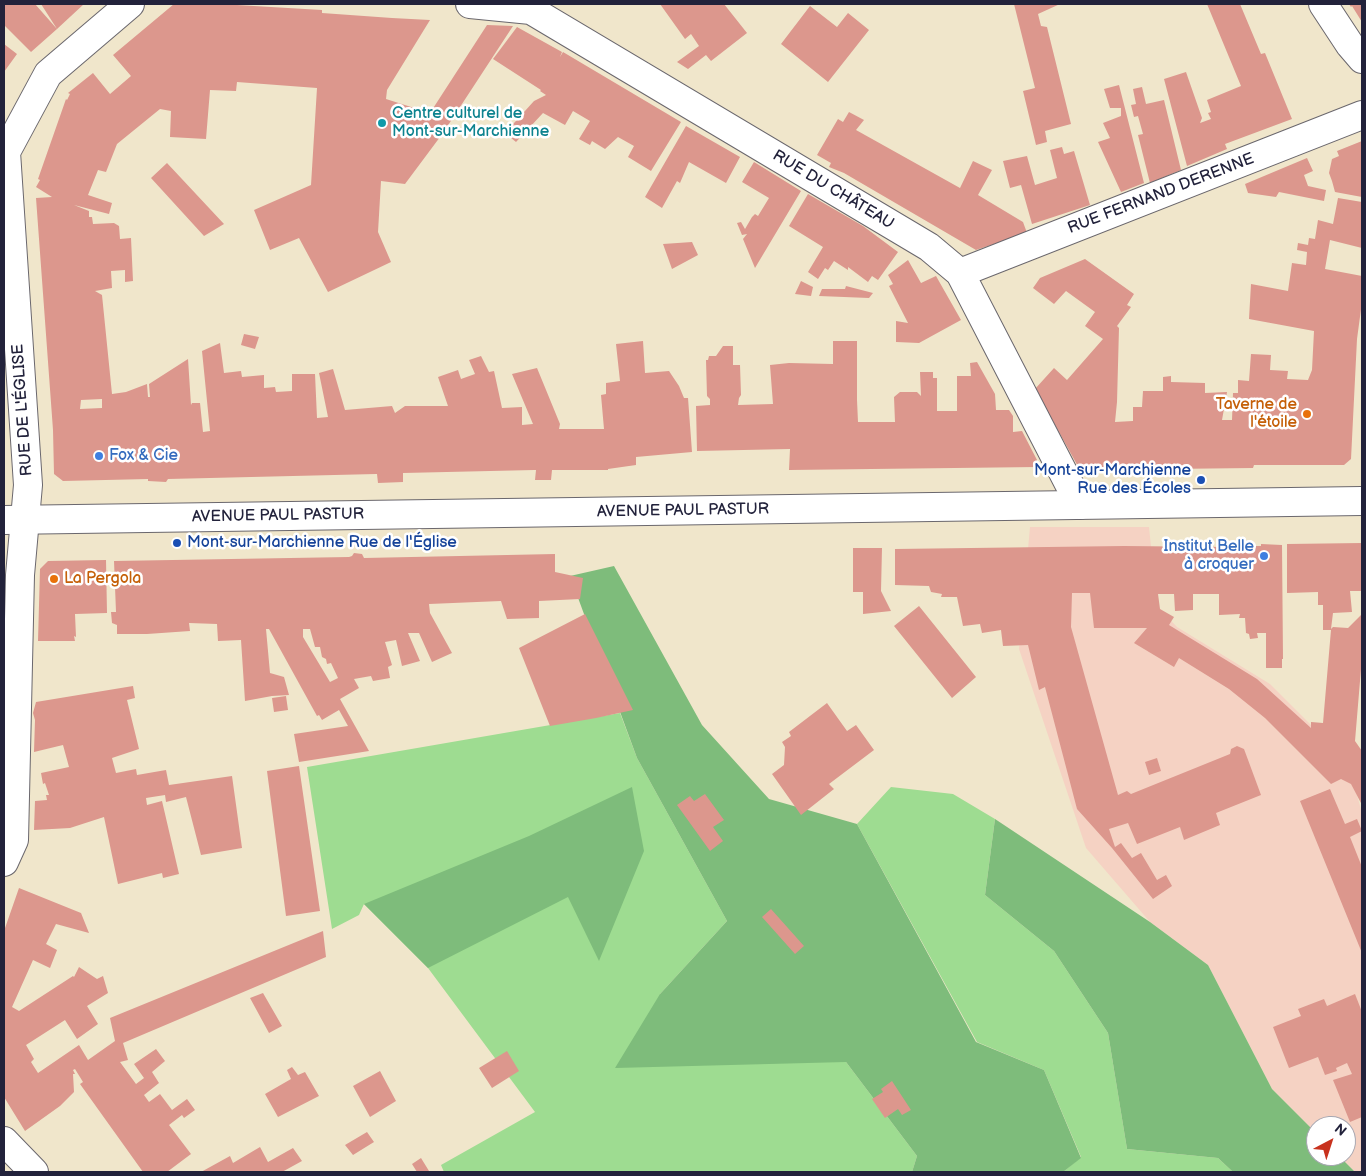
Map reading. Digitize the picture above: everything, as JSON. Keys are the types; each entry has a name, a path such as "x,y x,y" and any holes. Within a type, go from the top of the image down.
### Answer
{"street":[{"path":"5,151 48,74 130,4"},
{"name":"RUE DU CHÂTEAU","path":"470,4 530,10 929,247 960,273 1080,505"},
{"path":"1323,4 1350,45 1362,59"},
{"name":"RUE FERNAND DERENNE","path":"960,273 1362,115"},
{"name":"RUE DE L'ÉGLISE","path":"4,862 14,840 20,574 14,520 28,485 5,151"},
{"name":"AVENUE PAUL PASTUR","path":"14,520 1362,501"},
{"path":"4,1141 34,1172"}],"shaded area":[{"path":"1030,527 1149,527 1157,606 1177,627 1270,684 1315,729 1353,781 1362,813 1362,1172 1355,1172 1349,1166 1356,1166 1356,1116 1306,1116 1306,1123 1272,1089 1208,965 1150,922 1086,848 1019,649"}],"green space":[{"path":"614,566 702,725 769,799 857,824 976,1042 1044,1070 1081,1158 1063,1172 912,1172 917,1156 846,1062 615,1068 660,994 727,921 637,758 570,576"},
{"path":"620,713 637,758 727,921 660,994 846,1062 917,1156 912,1172 444,1172 441,1165 535,1112 428,968 364,904 359,915 332,929 307,767"},
{"path":"632,787 644,851 599,961 568,897 428,968 364,904 529,836"},
{"path":"891,787 953,794 995,819 985,895 1054,951 1108,1033 1127,1149 1218,1158 1233,1172 1063,1172 1081,1157 1044,1070 977,1042 857,824"},
{"path":"995,819 1150,922 1208,965 1272,1089 1306,1123 1306,1166 1349,1166 1355,1172 1233,1172 1218,1158 1127,1149 1108,1033 1054,951 985,895"}],"building":[{"path":"4,4 35,4 57,29 31,52 4,25"},
{"path":"41,4 84,4 57,29"},
{"path":"174,4 220,4 322,10 322,13 430,20 387,90 386,99 430,113 487,25 513,26 443,133 405,184 381,181 378,232 391,262 328,292 299,238 270,250 254,210 311,185 317,88 237,82 236,91 210,90 206,139 170,137 171,111 160,109 117,144 106,172 98,170 88,195 112,203 109,214 74,205 89,211 89,217 92,217 93,224 114,223 119,226 120,239 131,238 133,281 125,282 125,270 111,271 112,288 95,291 102,295 112,394 126,392 147,384 148,397 150,397 149,384 188,359 191,405 192,403 200,403 203,432 210,431 202,351 220,343 224,373 241,371 242,377 264,375 264,388 275,387 276,392 292,391 292,374 315,374 317,418 328,417 319,373 333,369 345,410 392,406 395,413 405,406 448,406 438,377 458,370 461,379 475,374 469,360 481,356 489,372 494,371 502,408 522,407 522,425 533,424 512,374 537,368 560,424 559,429 604,429 601,395 606,394 606,383 620,381 616,344 643,341 645,373 669,371 684,398 688,398 692,452 636,457 636,465 608,470 552,470 551,480 535,480 536,470 534,470 403,473 403,482 378,483 377,474 168,479 166,482 148,481 148,479 63,481 54,474 53,430 36,198 52,197 36,187 40,180 38,179 66,99 70,94 68,93 93,73 110,94 131,76 113,55","holes":["102,399 102,408 80,409 81,400"]},
{"path":"660,4 724,4 747,33 711,61 706,55 688,69 677,62 699,46 691,34 685,39"},
{"path":"1014,4 1060,4 1038,14 1041,26 1047,27 1071,124 1045,131 1047,142 1036,145 1023,91 1035,88"},
{"path":"1207,4 1240,4 1261,54 1265,53 1292,119 1225,144 1227,149 1187,166 1164,79 1186,72 1202,118 1200,123 1211,119 1208,113 1211,112 1207,100 1241,86"},
{"path":"1349,4 1362,4 1362,22 1352,6"},
{"path":"810,6 837,27 848,13 869,30 828,82 781,44"},
{"path":"517,27 562,52 560,57 563,52 681,122 651,171 628,157 634,146 618,137 605,149 592,141 590,145 579,139 590,121 573,111 565,125 543,113 516,142 505,133 534,101 546,95 493,59"},
{"path":"4,44 17,54 4,72"},
{"path":"1119,85 1144,183 1121,192 1098,142 1110,138 1103,123 1121,116 1121,108 1110,108 1104,89"},
{"path":"1142,87 1146,104 1164,100 1181,170 1150,183 1138,135 1143,134 1138,116 1134,117 1131,105 1136,104 1133,89"},
{"path":"849,112 864,120 856,130 960,188 973,161 992,170 978,195 1023,222 1027,233 976,250 844,173 829,167 831,163 817,155 838,119 843,122"},
{"path":"686,126 740,157 726,183 689,162 680,183 677,181 662,208 645,197"},
{"path":"1362,141 1362,197 1335,192 1329,173 1332,159 1339,156 1337,151"},
{"path":"1062,147 1064,154 1074,151 1090,205 1032,224 1021,185 1010,188 1003,161 1027,156 1035,185 1057,178 1050,150"},
{"path":"1307,158 1313,171 1304,175 1308,186 1326,190 1324,201 1279,192 1276,197 1248,193 1245,184"},
{"path":"754,162 801,191 755,268 743,239 747,234 742,235 737,223 741,222 745,229 755,214 758,216 769,198 742,182"},
{"path":"167,163 224,224 204,236 151,178"},
{"path":"808,194 863,226 898,252 878,280 872,276 868,282 848,267 848,270 834,261 828,270 825,268 818,279 808,272 823,247 789,226"},
{"path":"1338,198 1362,202 1362,248 1330,240 1325,269 1362,276 1362,302 1357,339 1351,459 1344,465 1254,465 1253,468 1080,470 1035,389 1054,368 1067,380 1103,339 1085,326 1095,312 1066,291 1054,304 1033,288 1040,278 1085,259 1134,294 1127,305 1131,307 1117,326 1119,328 1115,422 1133,421 1133,407 1142,407 1143,391 1163,391 1163,377 1171,376 1171,382 1205,383 1205,393 1227,392 1222,420 1232,420 1233,393 1238,393 1238,380 1249,381 1251,354 1271,355 1270,370 1288,371 1287,379 1308,380 1312,370 1314,331 1249,319 1251,284 1288,291 1292,263 1306,265 1307,252 1297,250 1298,243 1308,245 1309,238 1315,239 1318,220 1333,224"},
{"path":"692,242 698,255 672,269 663,244"},
{"path":"908,260 921,283 936,276 961,320 919,343 896,342 896,321 908,323 889,286 893,284 888,275"},
{"path":"801,281 813,287 811,296 795,294"},
{"path":"846,286 873,293 869,298 819,296 822,289 845,289"},
{"path":"244,334 259,337 255,349 241,345"},
{"path":"833,341 857,341 858,422 895,422 894,397 900,392 917,392 921,396 920,372 933,372 933,378 937,378 937,411 957,411 957,376 971,376 970,363 977,362 995,394 996,410 1009,410 1013,416 1013,432 1022,431 1037,460 1037,467 789,470 790,449 697,451 696,406 710,405 710,399 707,396 706,360 708,360 709,356 716,356 723,346 733,346 733,365 740,365 741,395 738,405 773,404 770,365 789,363 833,364"},
{"path":"1362,543 1362,591 1350,591 1352,612 1333,613 1331,629 1333,627 1348,628 1362,614 1362,657 1355,741 1362,751 1362,805 1351,784 1341,779 1331,784 1265,718 1229,689 1179,658 1174,667 1134,643 1147,628 1094,628 1090,593 1072,593 1071,627 1118,795 1127,791 1131,794 1230,754 1231,749 1237,746 1244,749 1261,795 1216,813 1220,825 1184,840 1180,827 1137,844 1128,823 1109,829 1115,847 1121,843 1132,858 1141,853 1157,880 1166,875 1172,886 1153,899 1112,848 1077,809 1045,687 1039,690 1028,645 1003,646 1001,630 982,633 980,624 963,626 957,597 941,597 942,594 931,592 929,586 895,585 895,549 1282,545 1282,668 1266,668 1266,633 1257,633 1258,638 1250,639 1249,634 1246,633 1245,618 1239,618 1240,614 1219,615 1219,594 1193,594 1193,610 1175,611 1174,594 1158,594 1160,609 1174,617 1169,625 1257,679 1311,728 1311,722 1323,723 1331,630 1323,630 1323,605 1318,605 1318,592 1287,593 1287,544"},
{"path":"853,548 882,548 881,591 891,611 863,614 863,592 853,592"},
{"path":"354,553 362,554 364,558 555,554 555,572 583,578 580,599 539,601 539,618 507,619 501,601 429,604 430,613 452,653 432,662 419,633 408,633 420,661 402,666 396,640 385,642 392,665 388,667 390,678 373,681 371,676 354,679 359,688 340,699 369,751 299,762 294,734 348,726 339,710 322,720 319,715 317,716 269,629 266,629 270,673 284,677 289,695 245,701 241,640 218,641 217,624 189,623 190,631 117,634 117,625 112,623 111,612 116,612 114,561 352,556","holes":["303,629 310,629 315,647 320,647 322,657 326,659 327,664 331,663 338,678 330,682 303,637"]},
{"path":"106,560 107,613 75,614 75,641 38,641 40,569 48,561"},
{"path":"919,606 976,677 952,698 894,626"},
{"path":"585,614 633,710 550,726 519,648"},
{"path":"133,686 135,698 127,700 139,749 112,758 116,773 136,769 137,775 166,770 169,785 232,776 242,848 201,855 186,797 166,802 165,795 146,798 147,805 162,801 179,874 163,878 162,873 118,884 104,817 70,828 34,830 35,801 47,800 46,795 49,795 45,783 43,784 41,773 69,767 63,745 34,752 35,720 33,713 36,702"},
{"path":"286,696 288,710 274,712 272,698"},
{"path":"827,703 847,731 856,725 874,750 829,784 834,789 801,815 772,774 784,765 785,747 782,742 791,736 789,732"},
{"path":"1157,758 1161,771 1149,775 1145,762"},
{"path":"299,766 320,911 286,916 267,771"},
{"path":"1330,789 1345,824 1357,819 1362,831 1350,837 1362,867 1362,953 1300,801"},
{"path":"705,794 724,820 713,827 723,841 710,851 677,805 690,796 694,801"},
{"path":"19,888 81,913 89,933 56,924 46,944 57,950 50,968 33,960 12,1007 19,1011 74,977 79,967 97,979 103,976 108,993 87,1006 98,1024 77,1039 65,1020 26,1045 34,1059 31,1062 38,1073 79,1045 88,1060 115,1041 110,1018 323,931 326,957 123,1043 128,1060 120,1062 136,1084 144,1078 134,1064 156,1049 165,1061 152,1072 159,1083 144,1095 149,1102 160,1094 172,1110 187,1099 195,1110 184,1118 182,1115 169,1125 191,1154 167,1172 143,1172 80,1084 83,1082 75,1069 73,1070 75,1074 73,1074 74,1092 60,1106 25,1131 4,1097 4,931"},
{"path":"771,909 804,946 795,954 762,917"},
{"path":"263,993 282,1026 269,1033 250,998"},
{"path":"1355,994 1362,1012 1362,1117 1356,1120 1356,1116 1348,1116 1333,1080 1352,1074 1347,1063 1336,1068 1337,1071 1325,1075 1318,1057 1289,1068 1273,1027 1301,1016 1298,1009 1324,999 1327,1006"},
{"path":"507,1051 519,1071 492,1088 479,1068"},
{"path":"292,1067 298,1075 305,1072 319,1096 278,1117 265,1094 291,1079 287,1070"},
{"path":"380,1071 396,1101 370,1117 353,1086"},
{"path":"892,1081 911,1110 902,1115 898,1109 885,1118 872,1099 883,1092 881,1089"},
{"path":"367,1132 374,1142 353,1155 345,1145"},
{"path":"260,1147 268,1162 293,1148 302,1161 282,1172 201,1172 230,1156 233,1163"},
{"path":"421,1158 429,1171 417,1172 412,1164"}],"place":[{"name":"Centre culturel de Mont-sur-Marchienne","path":"382,123"},
{"name":"Taverne de l'étoile","path":"1307,414"},
{"name":"Fox & Cie","path":"99,456"},
{"name":"Mont-sur-Marchienne Rue des Écoles","path":"1201,480"},
{"name":"Mont-sur-Marchienne Rue de l'Église","path":"177,543"},
{"name":"Institut Belle à croquer","path":"1264,556"},
{"name":"La Pergola","path":"54,579"}]}
